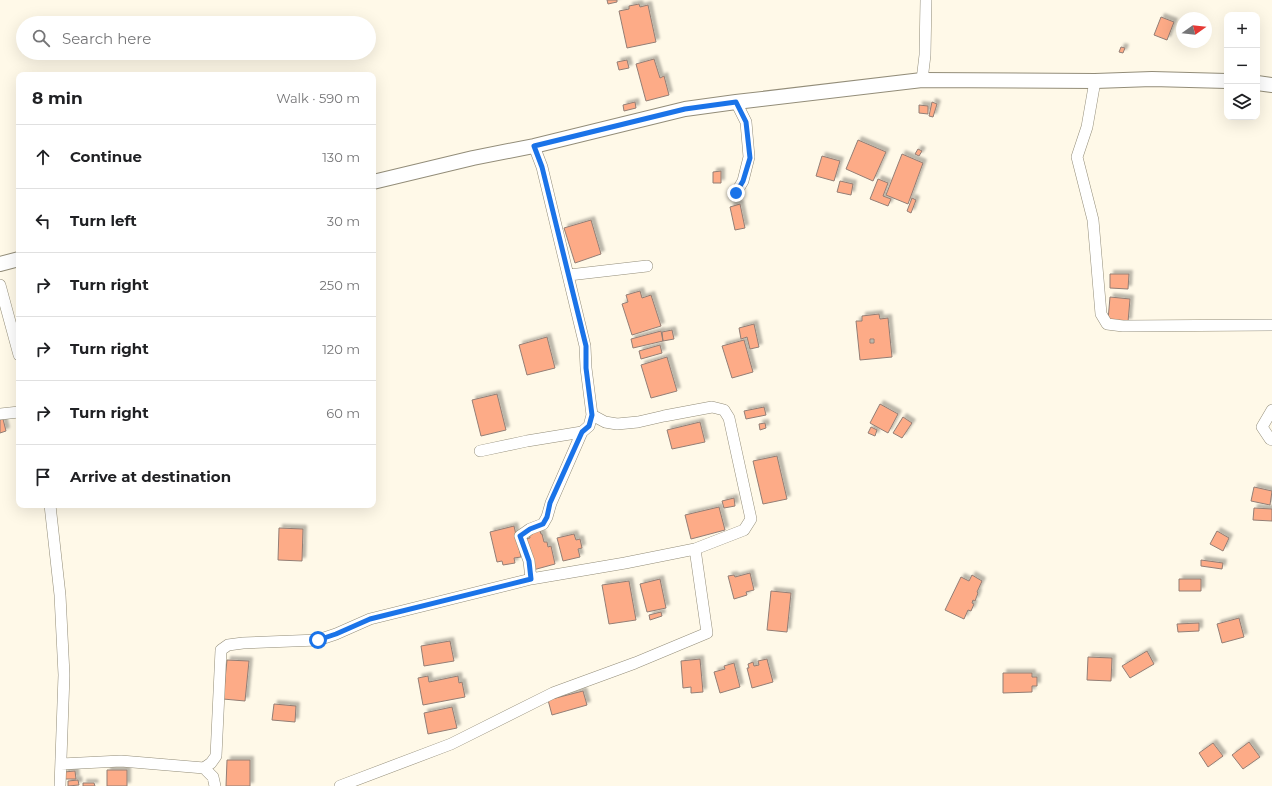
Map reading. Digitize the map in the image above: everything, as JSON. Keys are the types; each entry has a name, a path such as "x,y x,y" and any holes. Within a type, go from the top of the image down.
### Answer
{"street":[{"path":"922,80 925,55 926,0"},
{"path":"376,181 473,158 534,146 685,109 736,102 922,80 1095,81 1152,79 1224,81"},
{"path":"1095,81 1087,127 1077,157 1093,220 1101,314 1107,324 1122,326 1272,325"},
{"path":"1260,83 1272,84"},
{"path":"736,102 746,122 750,158 743,181 736,193"},
{"path":"531,579 529,561 520,536 530,529 543,524 547,517 550,503 582,432 589,426 592,415 586,368 586,346 542,167 534,146"},
{"path":"0,264 16,260"},
{"path":"569,275 646,266"},
{"path":"0,286 16,344"},
{"path":"204,768 211,763 216,756 221,650 228,645 318,640 370,619 531,579 695,549 744,530 751,519 729,418 724,410 712,407 638,422 617,424 605,422 592,415"},
{"path":"1272,410 1262,427 1272,440"},
{"path":"0,414 16,412"},
{"path":"480,451 582,432"},
{"path":"50,508 60,595 64,675 60,786"},
{"path":"340,786 451,744 554,693 635,663 707,633 695,549"},
{"path":"61,764 121,761 204,768 213,777 215,786"}],"building":[{"path":"607,0 617,0 617,2 608,4"},
{"path":"639,4 640,7 648,5 656,42 627,48 619,11 629,9 629,6"},
{"path":"1161,17 1174,22 1167,40 1154,35"},
{"path":"1121,47 1125,48 1123,53 1119,52"},
{"path":"654,59 660,78 664,76 669,95 646,101 636,64"},
{"path":"627,60 629,68 619,70 617,62"},
{"path":"635,102 636,108 624,111 623,105"},
{"path":"932,102 937,104 933,117 929,116"},
{"path":"919,105 928,106 928,114 919,113"},
{"path":"858,140 886,152 873,181 846,169"},
{"path":"918,149 922,151 919,156 915,154"},
{"path":"902,154 923,163 908,204 886,195"},
{"path":"822,156 840,161 834,181 816,176"},
{"path":"721,171 721,183 713,183 713,172"},
{"path":"878,179 888,183 883,196 891,199 888,206 870,199"},
{"path":"840,181 853,184 851,195 837,192"},
{"path":"912,198 916,200 911,213 907,211"},
{"path":"740,204 745,228 735,230 730,207"},
{"path":"591,220 601,254 575,263 564,228"},
{"path":"1110,274 1129,274 1128,289 1110,288"},
{"path":"640,291 642,298 651,295 661,326 632,335 622,304 628,302 626,295"},
{"path":"1110,297 1130,299 1128,322 1108,320"},
{"path":"879,314 880,319 888,318 892,357 860,360 856,321 862,321 862,316","holes":["870,339 874,339 874,343 870,343"]},
{"path":"754,324 759,347 750,349 747,337 741,339 739,328"},
{"path":"672,330 674,339 663,341 662,332"},
{"path":"661,331 663,341 633,348 631,339"},
{"path":"547,337 555,368 527,375 519,345"},
{"path":"744,340 753,372 732,378 722,346"},
{"path":"660,345 662,353 641,359 639,351"},
{"path":"667,357 677,391 651,398 641,365"},
{"path":"497,394 506,430 481,436 472,400"},
{"path":"880,404 898,414 888,433 870,423"},
{"path":"764,407 766,415 746,419 744,411"},
{"path":"903,417 912,423 902,438 893,433"},
{"path":"3,419 6,431 0,433 0,420"},
{"path":"700,422 705,442 672,449 667,430"},
{"path":"765,423 766,428 760,430 759,424"},
{"path":"871,427 877,430 875,436 868,433"},
{"path":"777,456 787,499 763,504 753,461"},
{"path":"1254,487 1272,491 1270,505 1251,501"},
{"path":"734,498 735,506 724,508 722,501"},
{"path":"719,507 725,530 691,539 685,515"},
{"path":"1254,508 1272,509 1272,521 1253,520"},
{"path":"514,526 521,557 514,558 515,563 503,565 502,561 497,562 490,532"},
{"path":"279,528 303,529 302,561 278,560"},
{"path":"540,531 544,542 547,542 548,547 551,546 555,564 533,570 525,539 530,538 529,533"},
{"path":"1217,531 1229,538 1223,551 1210,544"},
{"path":"574,534 576,540 580,539 582,548 578,549 580,557 563,561 557,538"},
{"path":"1201,560 1223,563 1222,569 1201,566"},
{"path":"750,573 754,590 746,592 747,595 734,599 728,576 734,575 735,577"},
{"path":"972,575 982,581 975,601 973,600 972,603 974,604 971,611 968,610 964,619 945,610 961,577 969,581"},
{"path":"660,579 666,608 647,612 640,584"},
{"path":"1179,579 1201,579 1201,591 1179,591"},
{"path":"629,581 636,620 609,624 602,585"},
{"path":"771,591 791,593 787,632 767,630"},
{"path":"661,612 662,616 650,620 649,615"},
{"path":"1239,618 1244,637 1222,643 1217,624"},
{"path":"1199,623 1199,631 1178,632 1177,624"},
{"path":"450,641 454,661 424,666 421,646"},
{"path":"1147,651 1154,664 1130,678 1122,666"},
{"path":"1088,657 1112,658 1111,681 1087,680"},
{"path":"700,659 703,692 691,693 691,687 683,688 681,661"},
{"path":"767,659 773,682 752,688 747,668 749,668 748,664 753,662 754,666 759,665 758,661"},
{"path":"227,660 249,661 245,701 223,699"},
{"path":"734,663 740,687 720,693 714,672 725,669 724,666"},
{"path":"1003,673 1032,673 1032,677 1037,677 1037,686 1032,686 1032,692 1003,693"},
{"path":"428,676 429,682 458,676 459,683 462,682 465,697 423,705 418,678"},
{"path":"583,691 587,705 552,715 548,700"},
{"path":"274,704 296,706 295,722 272,720"},
{"path":"452,707 457,728 428,734 424,713"},
{"path":"1249,742 1260,757 1243,769 1232,755"},
{"path":"1213,743 1223,756 1208,767 1199,753"},
{"path":"227,760 250,760 250,786 226,786"},
{"path":"107,770 127,770 127,786 107,786"},
{"path":"75,771 76,779 64,779 64,772"},
{"path":"78,780 79,785 68,786 68,781"},
{"path":"83,783 94,783 95,786 83,786"}],"route":[{"path":"318,640 370,619 531,579 529,561 520,536 530,529 543,524 547,517 550,503 582,432 589,426 592,415 586,368 586,346 542,167 534,146 685,109 736,102 746,122 750,158 743,181 736,193"}]}
